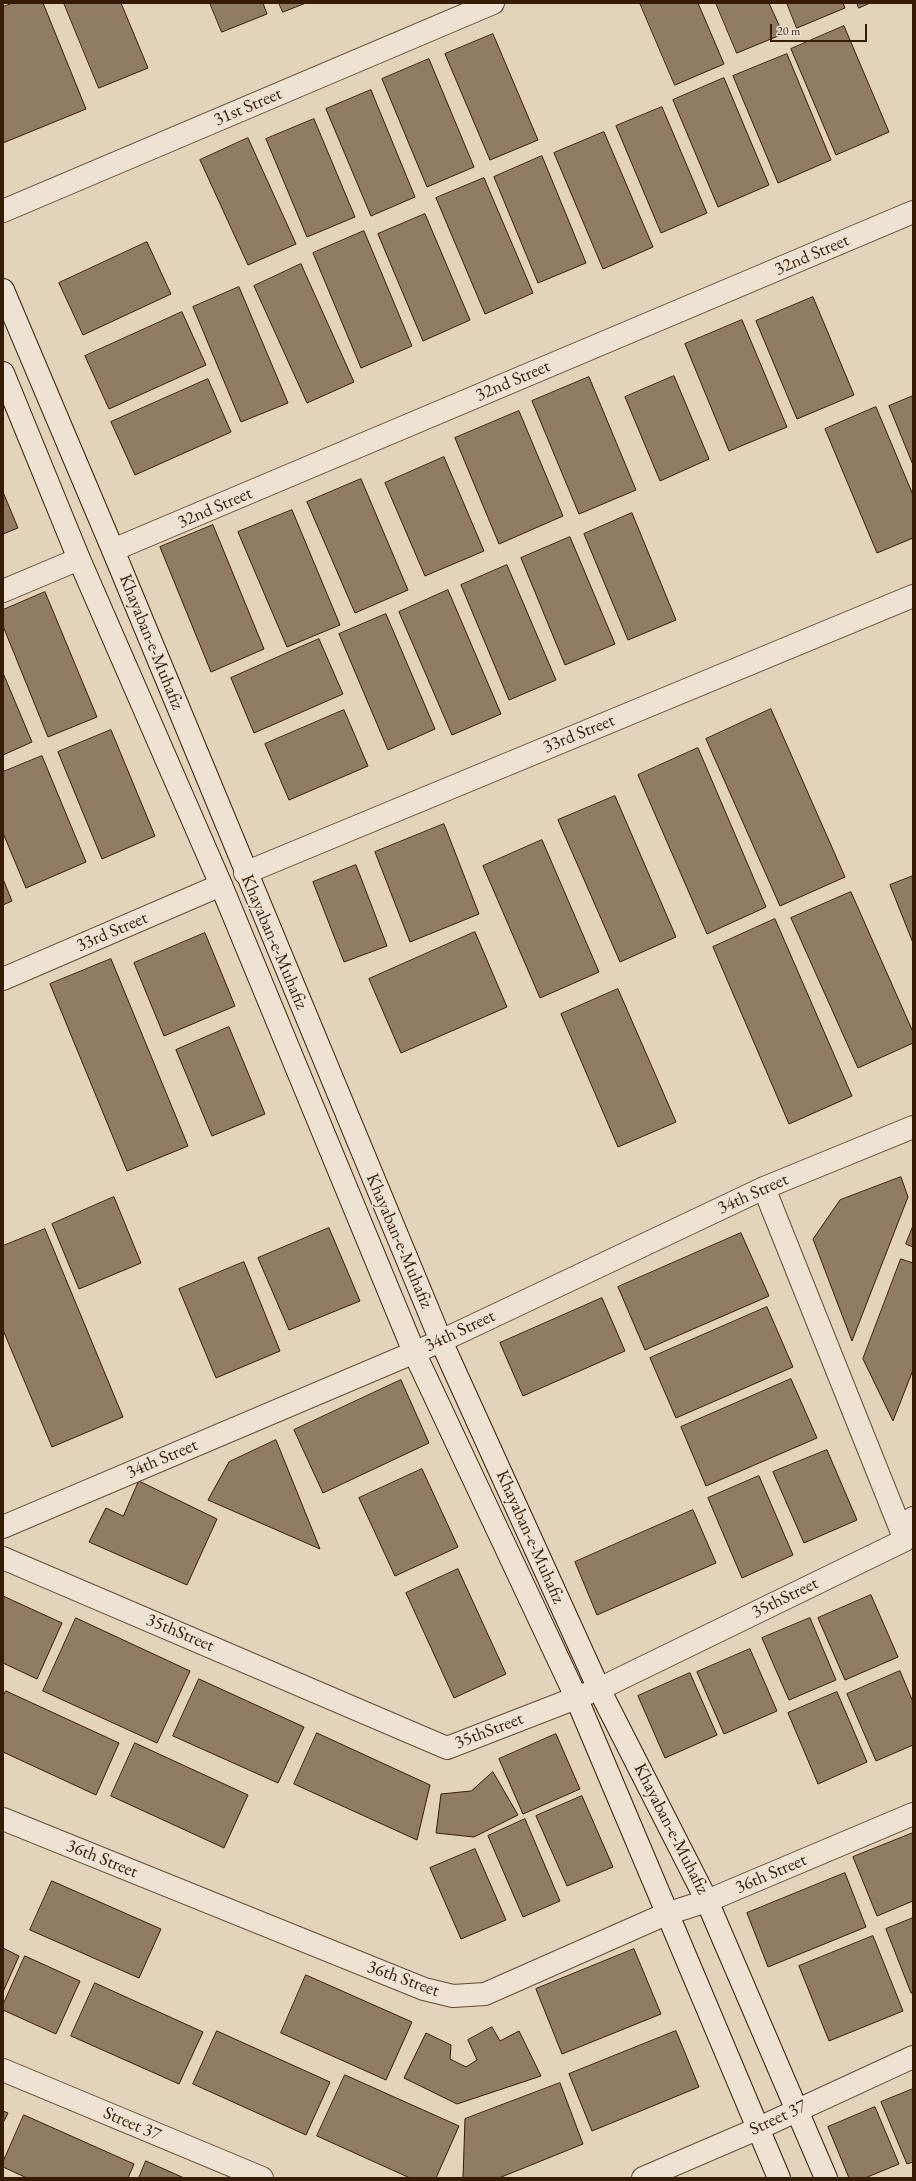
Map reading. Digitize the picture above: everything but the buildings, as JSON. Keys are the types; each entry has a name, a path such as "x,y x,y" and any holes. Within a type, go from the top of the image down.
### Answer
{"street":[{"name":"31st Street","path":"3,211 493,3"},
{"name":"32nd Street","path":"114,550 913,212"},
{"name":"Khayaban-e-Muhafiz","path":"3,290 114,550 245,873 441,1341 599,1689 707,1901 826,2178"},
{"name":"Khayaban-e-Muhafiz","path":"3,373 79,559 221,885 414,1352 576,1697 756,2129 778,2178"},
{"path":"3,591 79,559"},
{"name":"33rd Street","path":"245,873 913,596"},
{"path":"159,743 187,730"},
{"name":"33rd Street","path":"3,978 221,885"},
{"name":"34th Street","path":"3,1527 441,1341 764,1188 913,1127"},
{"path":"764,1188 905,1540"},
{"path":"905,1540 913,1518"},
{"name":"35thStreet","path":"3,1558 447,1748 599,1689 905,1540"},
{"name":"36th Street","path":"3,1819 424,1989 453,1996 485,1994 666,1914 707,1901 913,1814"},
{"name":"Street 37","path":"643,2178 756,2129 913,2057"},
{"name":"Street 37","path":"3,2070 262,2178"}]}
